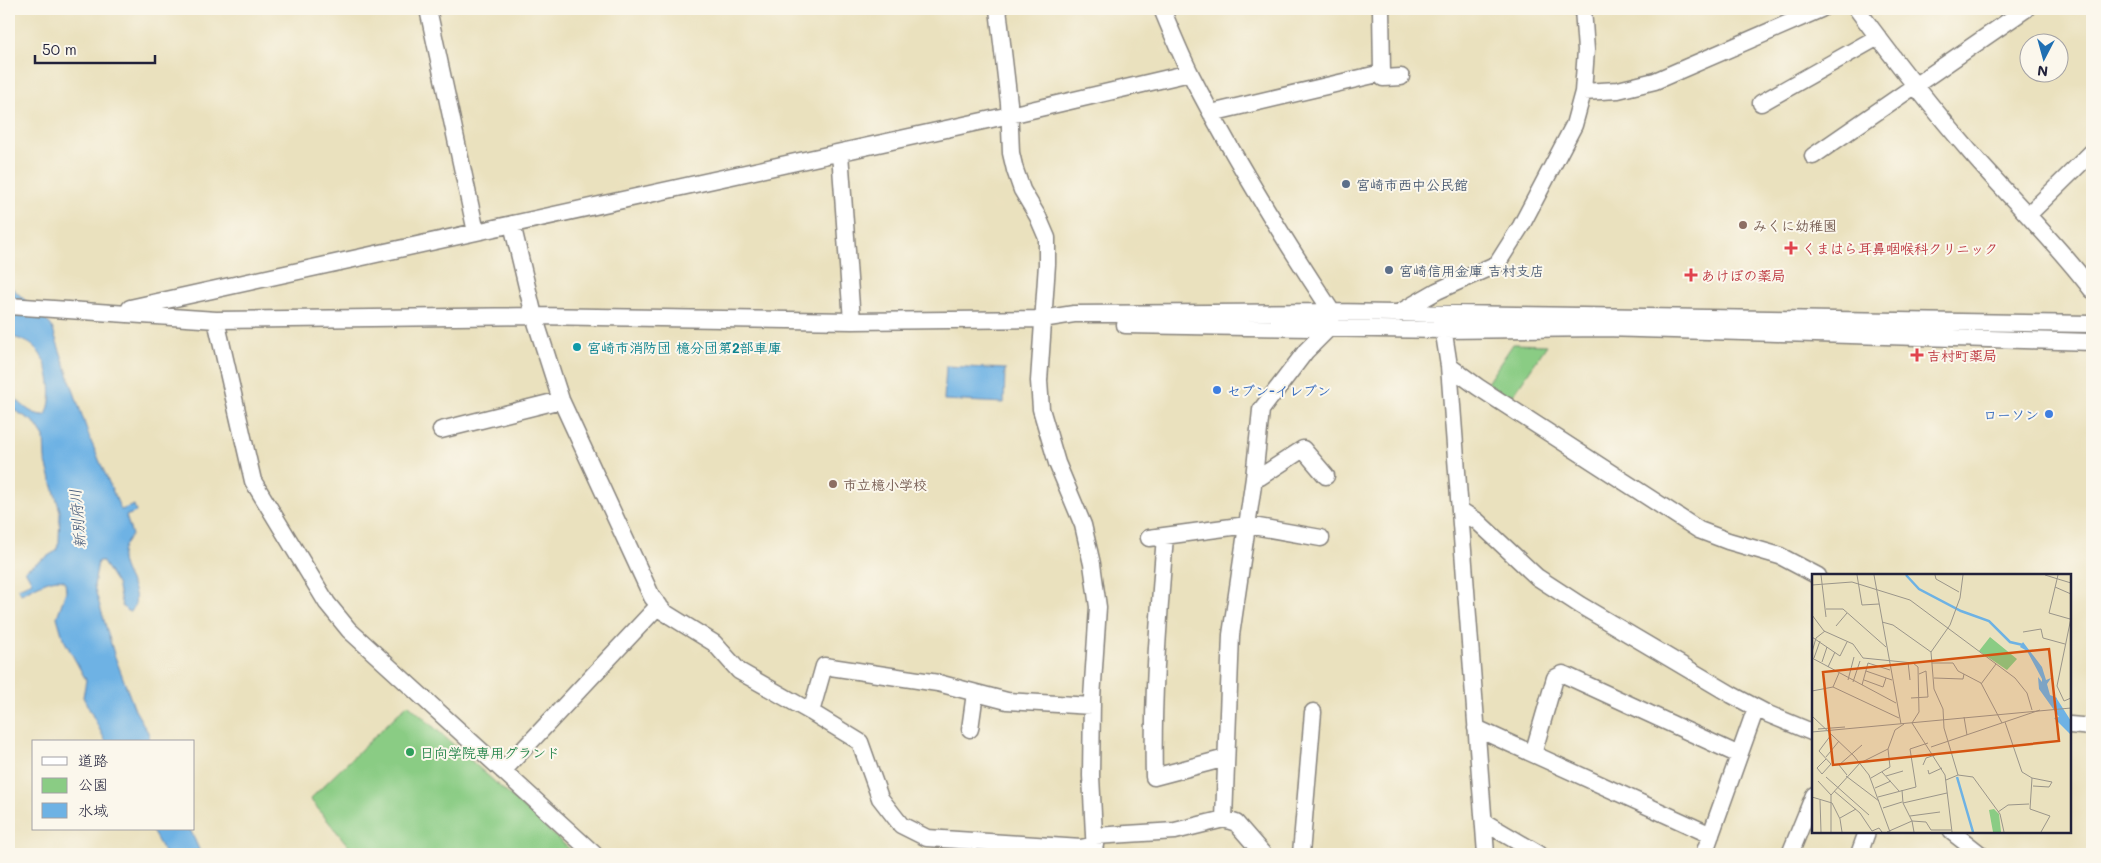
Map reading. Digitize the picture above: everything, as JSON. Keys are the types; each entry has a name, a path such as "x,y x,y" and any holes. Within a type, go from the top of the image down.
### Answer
{"street":[{"path":"428,9 476,232"},
{"path":"998,9 1015,170 1022,190 1038,217 1047,238 1039,381 1041,409 1057,463 1083,525 1092,564 1098,606 1092,706 1091,776 1095,845"},
{"path":"1162,9 1190,73 1211,113 1268,214 1332,312 1328,329 1306,351 1261,410 1254,478 1231,635 1224,819"},
{"path":"1381,9 1383,78 1401,77"},
{"path":"1397,314 1437,291 1497,264 1521,226 1574,125 1583,92 1586,50 1583,9"},
{"path":"1583,92 1618,90 1655,81 1821,9"},
{"path":"1857,9 1970,152 2091,284"},
{"path":"1813,156 2026,9"},
{"path":"1761,103 1878,37"},
{"path":"113,312 840,153 1190,73"},
{"path":"1211,113 1382,73"},
{"path":"2028,215 2092,152"},
{"path":"840,153 852,321"},
{"path":"512,224 534,316 561,400 652,597 664,612 714,643 739,671 860,742 880,798 901,825 927,838 1081,848 1174,831 1224,819 1236,823 1263,854"},
{"path":"9,306 216,320 534,316 852,321 1042,319 1074,314 1332,312 1397,314 1442,323 2092,342"},
{"path":"1042,319 1071,324 1328,329 1442,323 2092,324"},
{"path":"216,320 253,481 327,603 349,630 594,854"},
{"path":"1442,323 1449,366 1486,854"},
{"path":"1449,366 1478,388 1699,530 1728,541 1780,556 1814,574"},
{"path":"441,430 561,400"},
{"path":"1254,478 1260,477 1303,449 1326,476"},
{"path":"1460,510 1477,521 1537,577 1580,605 1756,708 1812,732"},
{"path":"1226,758 1154,777 1153,736 1157,537 1247,525 1321,538"},
{"path":"503,772 659,605"},
{"path":"811,712 824,666 938,683 1007,701 1092,706"},
{"path":"1533,754 1555,678 1563,674 1739,755"},
{"path":"970,729 975,693"},
{"path":"1704,854 1756,708"},
{"path":"1301,854 1312,712"},
{"path":"2071,725 2092,727"},
{"path":"1476,728 1711,835"},
{"path":"1790,854 1812,800"},
{"path":"1484,822 1539,854"},
{"path":"1860,854 1867,833"},
{"path":"1957,834 1980,854"}],"green space":[{"path":"1513,344 1547,345 1511,398 1487,383"},
{"name":"日向学院専用グランド","path":"408,704 575,854 355,854 310,799"}],"water":[{"name":"新別府川","path":"9,285 51,325 90,439 121,510 134,505 136,512 126,516 132,535 124,546 122,556 135,593 135,602 131,612 122,606 117,584 102,561 98,561 94,586 114,654 135,710 149,734 150,740 105,740 83,697 86,680 63,638 57,617 66,591 65,581 55,579 21,594 18,588 32,582 25,570 56,551 59,542 60,511 45,459 44,437 34,422 9,407 9,391 30,411 46,415 49,408 51,390 48,372 41,356 34,347 28,342 9,336"},
{"path":"946,366 1005,369 1004,403 944,400"},
{"path":"152,830 190,830 201,854 165,854"}],"place":[{"name":"宮崎市西中公民館","path":"1346,184"},
{"name":"みくに幼稚園","path":"1743,225"},
{"name":"くまはら耳鼻咽喉科クリニック","path":"1791,248"},
{"name":"宮崎信用金庫 吉村支店","path":"1389,270"},
{"name":"あけぼの薬局","path":"1691,275"},
{"name":"宮崎市消防団 檍分団第2部車庫","path":"577,347"},
{"name":"吉村町薬局","path":"1917,355"},
{"name":"セブン-イレブン","path":"1217,390"},
{"name":"ローソン","path":"2049,414"},
{"name":"市立檍小学校","path":"833,484"},
{"name":"日向学院専用グランド","path":"410,752"}]}
